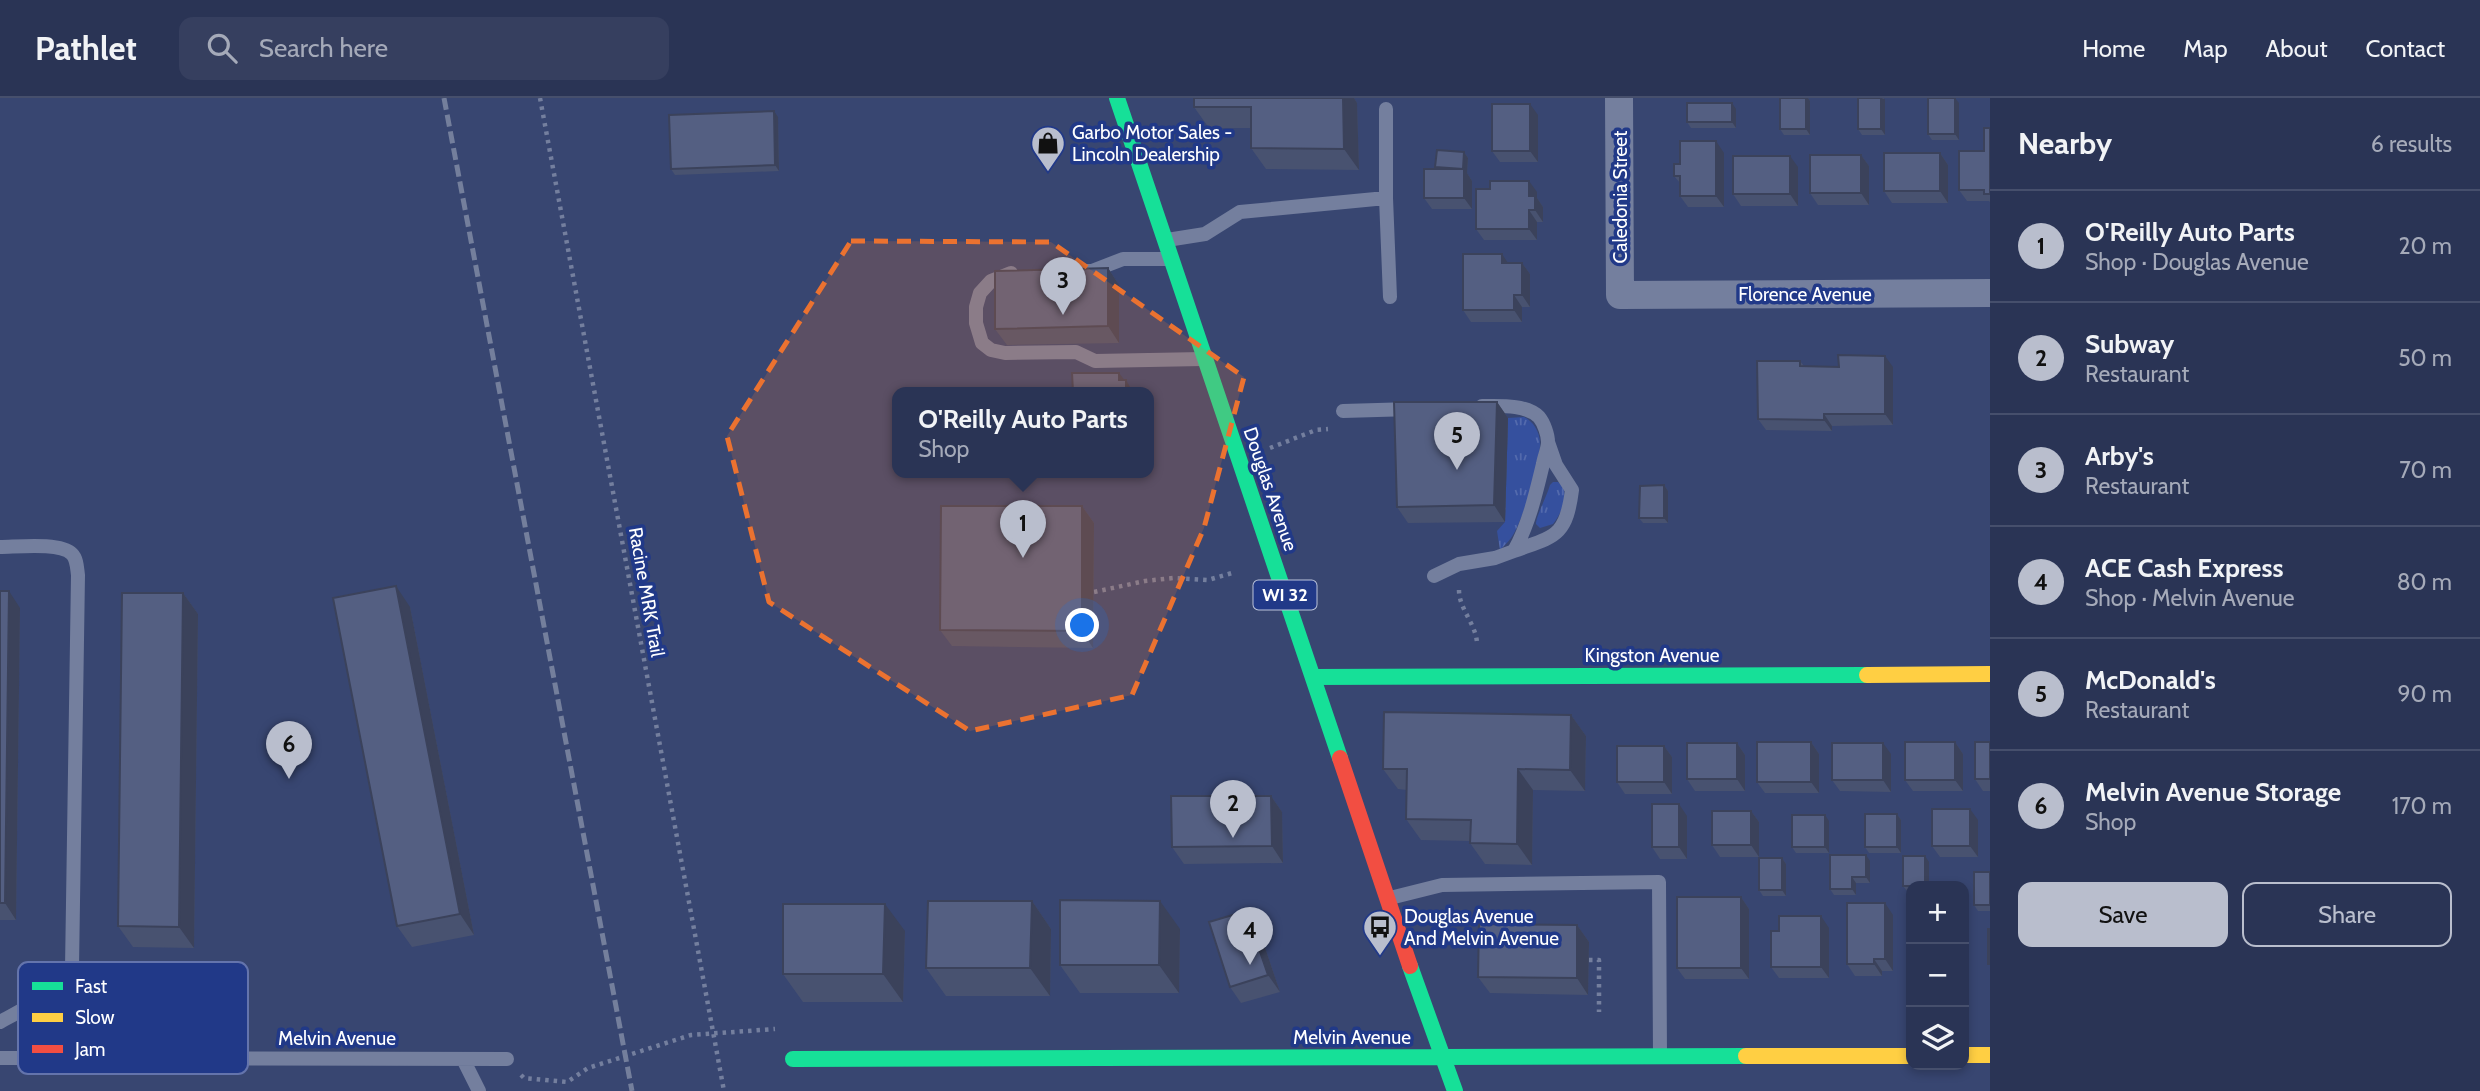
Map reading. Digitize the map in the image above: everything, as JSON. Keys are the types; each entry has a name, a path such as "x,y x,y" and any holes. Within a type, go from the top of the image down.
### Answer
{"street":[{"name":"Douglas Avenue","path":"1116,98 1455,1091"},
{"name":"Caledonia Street","path":"1619,98 1620,295"},
{"name":"Florence Avenue","path":"1620,295 1990,293"},
{"name":"Kingston Avenue","path":"1313,677 1990,674"},
{"path":"1969,1055 1990,1055"},
{"name":"Melvin Avenue","path":"793,1059 1906,1056"}],"lane":[{"path":"1387,109 1386,198 1390,297"},
{"path":"1165,241 1205,234 1240,212 1386,198"},
{"path":"1068,271 1092,271 1123,260 1171,259"},
{"path":"1031,272 1007,273 990,281 980,293 976,307 976,323 982,342 990,350 1076,352 1095,361 1205,359"},
{"path":"1434,576 1459,564 1495,558 1554,536 1566,522 1573,490 1556,464 1539,418 1529,410 1498,406 1472,407"},
{"path":"1343,411 1421,408"},
{"path":"1514,551 1531,511 1548,442"},
{"path":"0,547 59,547 71,552 76,559 78,575 72,962"},
{"path":"1388,899 1442,885 1659,882 1660,1057"},
{"path":"0,1022 18,1012"},
{"name":"Melvin Avenue","path":"0,1058 18,1058"},
{"name":"Melvin Avenue","path":"248,1059 503,1059"},
{"path":"463,1059 479,1091"}],"path":[{"name":"Racine MRK Trail","path":"540,98 724,1091"},
{"path":"1240,460 1316,430 1335,428"},
{"path":"1459,564 1459,598 1476,634 1477,676"},
{"path":"1094,592 1173,578 1208,580 1231,573"},
{"path":"1589,960 1599,960 1599,1012"},
{"path":"503,1059 524,1078 567,1082 588,1068 691,1035 785,1029 790,1035 793,1059"}],"highlighted area":[{"path":"851,241 1051,242 1244,377 1204,528 1132,695 970,731 769,602 727,436"}],"green space":[{"path":"1524,417 1533,424 1539,435 1537,463 1520,520 1511,538 1500,550 1497,531 1505,522 1508,418"},
{"path":"1553,482 1562,486 1564,503 1553,524 1540,528 1536,520"}],"building":[{"path":"1194,98 1343,98 1344,149 1251,148 1251,107 1194,107"},
{"path":"1780,98 1806,98 1806,129 1780,129"},
{"path":"1858,98 1881,98 1881,129 1858,129"},
{"path":"1928,98 1955,98 1955,134 1928,134"},
{"path":"1687,103 1732,103 1732,122 1687,122"},
{"path":"1492,104 1530,104 1530,151 1492,151"},
{"path":"774,111 775,165 671,169 669,115"},
{"path":"1984,128 1990,128 1990,194 1984,194 1984,190 1959,190 1959,151 1984,151"},
{"path":"1680,141 1716,141 1716,196 1680,196 1680,176 1674,176 1674,164 1680,164"},
{"path":"1437,150 1464,152 1463,169 1435,167"},
{"path":"1884,153 1940,153 1940,191 1884,191"},
{"path":"1810,155 1861,155 1861,193 1810,193"},
{"path":"1733,156 1790,156 1790,194 1733,194"},
{"path":"1424,169 1464,169 1464,198 1424,198"},
{"path":"1490,181 1529,181 1529,196 1535,196 1535,210 1529,210 1529,229 1476,229 1476,189 1490,189"},
{"path":"1463,254 1502,254 1502,263 1522,263 1522,295 1514,295 1514,310 1463,310"},
{"path":"1108,268 1108,326 995,329 995,271"},
{"path":"1838,355 1885,356 1885,414 1824,414 1824,420 1758,419 1757,361 1800,361 1800,366 1839,367"},
{"path":"1072,373 1119,373 1119,380 1126,380 1126,387 1073,387"},
{"path":"1394,402 1497,402 1494,505 1397,507"},
{"path":"1664,485 1664,518 1639,518 1640,486"},
{"path":"941,506 1082,506 1082,631 940,630"},
{"path":"396,586 460,914 397,926 333,598"},
{"path":"0,591 9,591 5,903 0,903"},
{"path":"122,593 183,593 179,927 118,926"},
{"path":"1384,712 1571,715 1570,770 1518,769 1517,844 1470,843 1471,820 1406,819 1407,769 1383,769"},
{"path":"1757,742 1811,742 1811,782 1757,782"},
{"path":"1905,742 1955,742 1955,780 1905,780"},
{"path":"1975,742 1990,742 1990,779 1975,779"},
{"path":"1687,743 1737,743 1737,779 1687,779"},
{"path":"1832,743 1883,743 1883,780 1832,780"},
{"path":"1617,746 1664,746 1664,782 1617,782"},
{"path":"1171,796 1271,796 1272,846 1172,847"},
{"path":"1652,804 1679,804 1679,847 1652,847"},
{"path":"1932,809 1970,809 1970,846 1932,846"},
{"path":"1712,811 1751,811 1751,845 1712,845"},
{"path":"1865,814 1897,814 1897,847 1865,847"},
{"path":"1792,815 1825,815 1825,847 1792,847"},
{"path":"1830,855 1866,855 1866,877 1852,877 1852,889 1830,889"},
{"path":"1903,856 1925,856 1925,881 1906,881 1906,886 1903,886"},
{"path":"1759,858 1782,858 1782,890 1759,890"},
{"path":"1974,872 1990,872 1990,905 1974,905"},
{"path":"1677,897 1741,897 1741,968 1677,968"},
{"path":"1060,900 1160,901 1159,965 1060,965"},
{"path":"928,901 1032,901 1030,968 926,968"},
{"path":"1847,903 1885,903 1885,959 1874,959 1874,964 1847,964"},
{"path":"783,904 885,904 883,974 783,974"},
{"path":"1246,911 1268,975 1230,987 1209,922"},
{"path":"1779,916 1821,916 1821,967 1771,967 1771,931 1779,931"},
{"path":"1479,924 1577,925 1577,978 1478,977"},
{"path":"1990,929 1990,964 1988,964"}],"railway":[{"path":"444,98 632,1091"}],"traffic: fast":[{"path":"1117,98 1340,758"},
{"path":"1313,677 1867,675"},
{"path":"1410,966 1455,1091"},
{"path":"793,1059 1746,1056"}],"traffic: slow":[{"path":"1867,675 1990,674"},
{"path":"1969,1055 1990,1055"},
{"path":"1746,1056 1906,1056"}],"traffic: jam":[{"path":"1340,758 1410,966"}],"place":[{"name":"Garbo Motor Sales - Lincoln Dealership","path":"1048,173"},
{"name":"Arby's","path":"1063,315"},
{"name":"McDonald's","path":"1457,470"},
{"name":"O'Reilly Auto Parts","path":"1023,558"},
{"name":"Melvin Avenue Storage","path":"289,779"},
{"name":"Subway","path":"1233,838"},
{"name":"Douglas Avenue And Melvin Avenue","path":"1380,957"},
{"name":"ACE Cash Express","path":"1250,965"}]}
